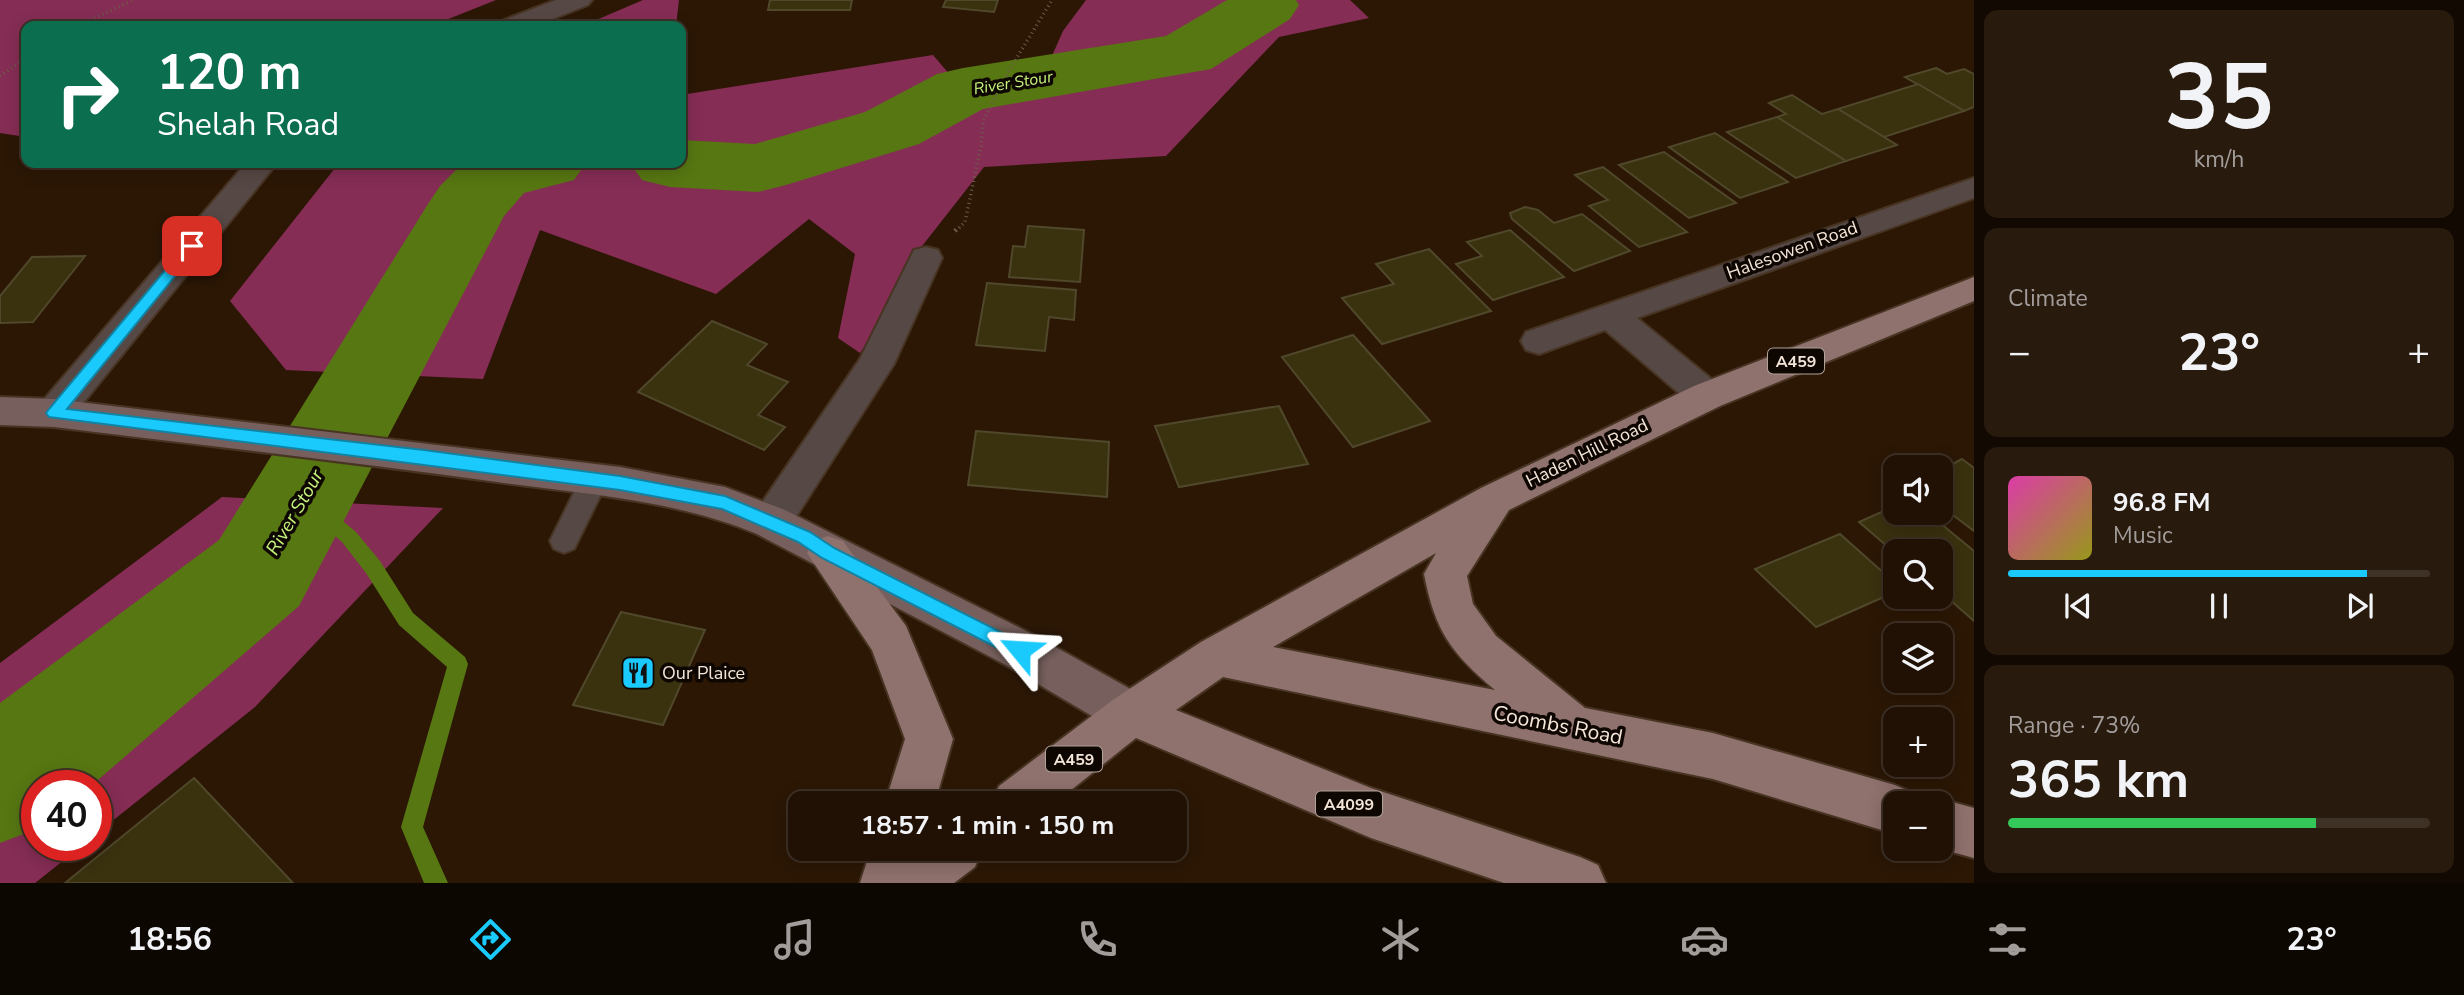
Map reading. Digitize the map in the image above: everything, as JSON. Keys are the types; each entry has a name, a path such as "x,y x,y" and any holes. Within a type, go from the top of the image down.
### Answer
{"main road":[{"name":"Haden Hill Road","path":"1217,656 1495,499 1707,396 1974,288"},
{"path":"1495,499 1445,574 1453,611 1480,650 1575,728"},
{"path":"828,553 890,640 929,738 913,791"},
{"name":"A459","path":"1032,791 1132,714 1217,656"},
{"name":"Coombs Road","path":"1217,656 1713,756 1883,806"},
{"name":"A4099","path":"1132,714 1371,813 1573,882"},
{"path":"1953,827 1974,833"},
{"path":"886,883 892,861"},
{"path":"912,883 941,861"}],"street":[{"path":"526,21 579,0"},
{"path":"54,413 258,168"},
{"name":"Halesowen Road","path":"1539,341 1974,187"},
{"path":"771,522 876,364 926,258"},
{"path":"1610,315 1707,396"},
{"path":"0,411 54,413 424,457 594,480 725,503 771,522 1020,650 1132,714"}],"lane":[{"path":"564,541 594,480"}],"path":[{"path":"88,21 132,0"},
{"path":"926,258 965,222 981,146 983,121 1010,69 1052,0"},
{"path":"0,76 21,61"}],"shaded area":[{"path":"0,0 496,0 444,21 21,21 21,136 0,133"},
{"path":"643,0 679,0 677,21 594,21"},
{"path":"1086,0 1350,0 1369,18 1279,37 1166,156 984,167 919,250 888,311 860,353 838,338 855,254 809,219 716,294 540,230 483,379 286,370 230,301 335,168 686,168 686,94 933,55 963,90 1043,76 1063,31"},
{"path":"222,497 443,508 255,707 112,821 112,770 21,770 21,861 63,861 35,883 0,883 0,663"}],"building":[{"path":"770,0 852,0 850,10 768,10"},
{"path":"946,0 998,0 994,12 943,7"},
{"path":"1936,68 1947,74 1964,69 1974,74 1974,107 1964,111 1905,77"},
{"path":"1918,84 1964,111 1884,137 1838,109"},
{"path":"1792,95 1822,114 1838,109 1897,145 1846,161 1777,117 1786,114 1769,103"},
{"path":"1777,117 1846,161 1796,178 1727,132"},
{"path":"1715,133 1788,182 1740,198 1669,147"},
{"path":"1664,152 1736,203 1689,218 1619,165"},
{"path":"1603,167 1687,232 1639,247 1589,206 1608,200 1575,175"},
{"path":"1525,207 1538,210 1554,223 1582,214 1630,251 1574,271 1512,219 1510,213"},
{"path":"1028,226 1084,230 1080,282 1009,277 1013,246 1025,247"},
{"path":"1510,230 1564,277 1493,300 1456,264 1482,256 1467,242"},
{"path":"1429,249 1491,311 1382,344 1342,298 1394,284 1376,264"},
{"path":"85,256 33,322 0,323 0,296 32,257"},
{"path":"987,283 1076,290 1074,320 1049,317 1045,351 976,345"},
{"path":"712,321 767,344 747,365 788,382 758,415 785,427 764,450 638,392"},
{"path":"1353,335 1430,421 1353,447 1282,357"},
{"path":"1279,406 1308,464 1179,487 1155,426"},
{"path":"976,431 1109,442 1107,497 968,485"},
{"path":"1962,459 1974,468 1974,531 1953,515 1953,464"},
{"path":"1883,511 1883,525 1943,525 1974,551 1974,621 1953,603 1953,539 1883,539 1883,543 1859,522"},
{"path":"1840,534 1883,572 1883,597 1816,627 1755,569"},
{"path":"621,612 705,630 663,725 573,705"},
{"path":"194,778 293,883 65,883 92,861 112,861 112,845"}],"waterway":[{"name":"River Stour","path":"686,164 758,168 892,128 963,90 1186,54 1266,5 1262,0"},
{"name":"River Stour","path":"0,781 259,573 469,204 496,176 527,168"},
{"path":"302,497 349,537 373,567 406,619 458,664 412,827 436,883"}],"place":[{"name":"Our Plaice","path":"638,673"}],"route":[{"path":"192,246 54,413 620,483 725,503 804,537 828,553 1020,650"}]}
